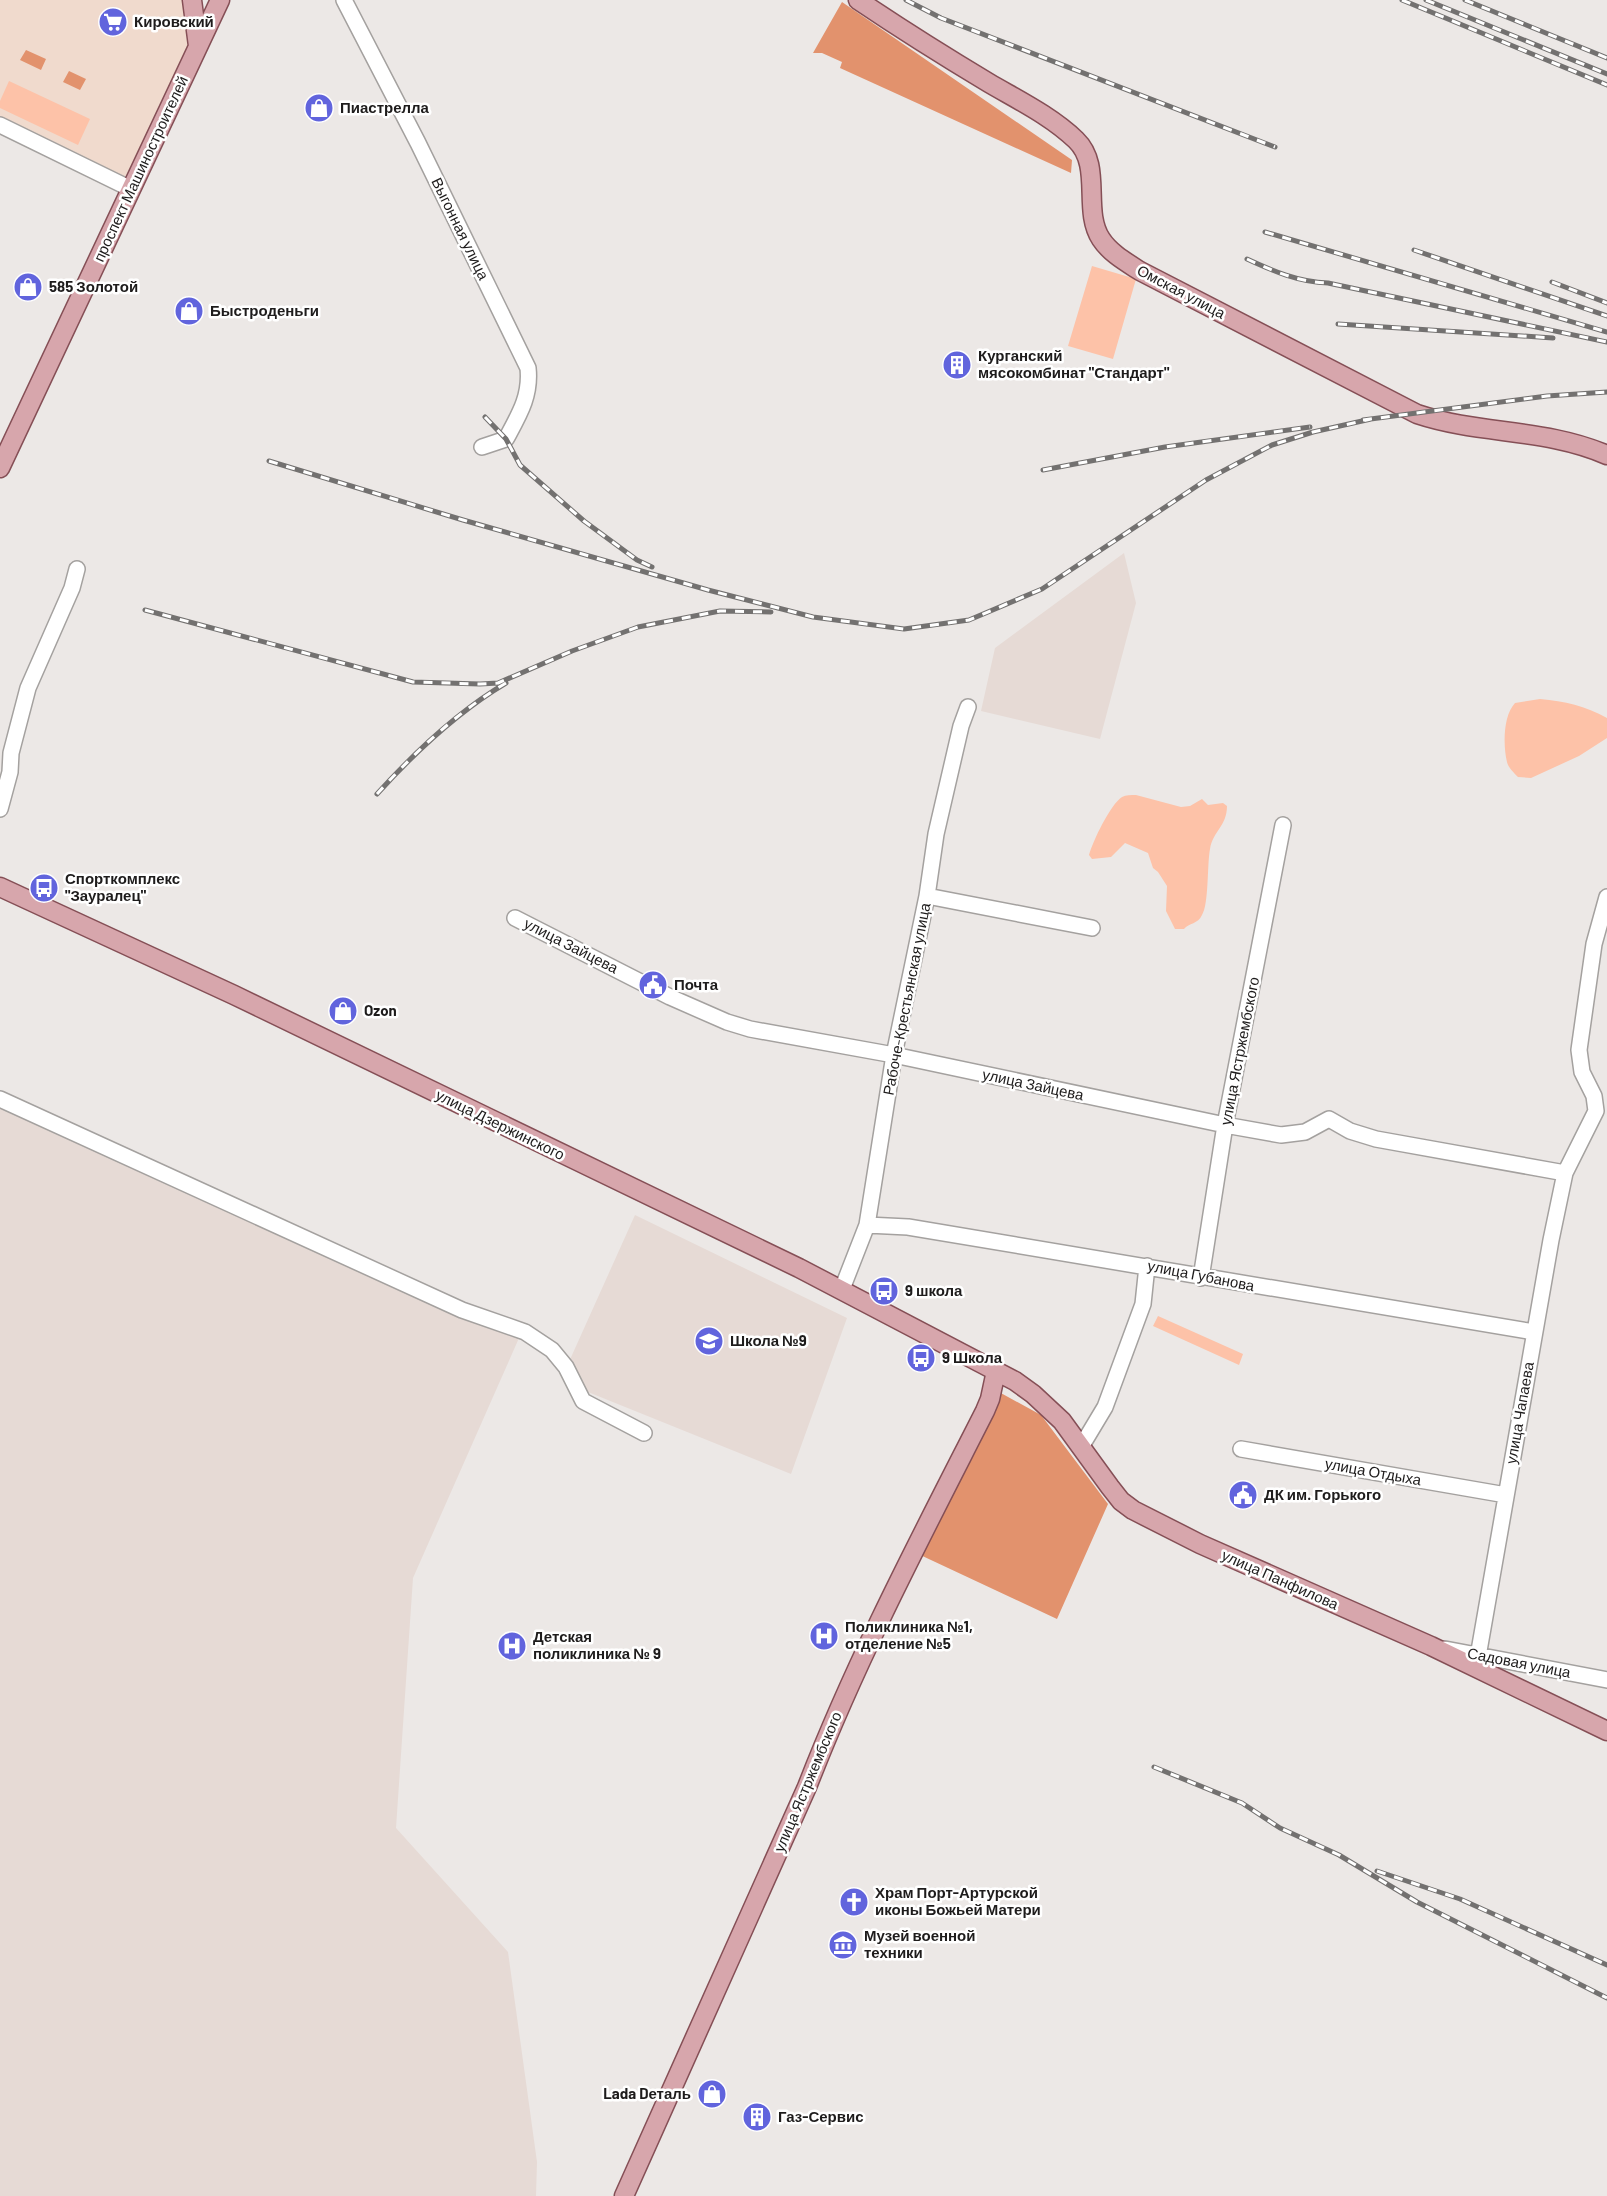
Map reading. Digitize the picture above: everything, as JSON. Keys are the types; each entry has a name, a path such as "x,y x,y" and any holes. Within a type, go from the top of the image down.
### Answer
{"main road":[{"path":"192,0 198,46"},
{"name":"проспект Машиностроителей","path":"0,468 220,0"},
{"name":"Омская улица","path":"858,0 917,40 1050,119 1078,141 1087,155 1091,173 1093,223 1101,240 1116,255 1140,270 1417,414 1436,421 1468,427 1535,434 1607,455"},
{"name":"улица Дзержинского","path":"0,887 234,995 842,1289 996,1371"},
{"name":"улица Панфилова","path":"996,1371 1049,1407 1062,1421 1110,1488 1121,1501 1134,1510 1200,1544 1431,1647 1478,1661 1607,1731"},
{"name":"улица Ястржембского","path":"624,2196 807,1787 830,1727 913,1553 985,1411 996,1371"}],"street":[{"name":"Выгонная улица","path":"344,0 418,143 528,368 530,384 526,398 506,439 482,447"},
{"path":"0,125 131,189"},
{"path":"0,809 10,772 10,753 28,688 72,588 77,569"},
{"name":"Рабоче-Крестьянская улица","path":"842,1289 867,1225 894,1055 927,896 936,834 961,726 968,707"},
{"name":"улица Ястржембского","path":"1201,1278 1225,1125 1282,825"},
{"path":"927,896 1092,928"},
{"name":"улица Чапаева","path":"1478,1661 1534,1332 1565,1173 1596,1111 1594,1096 1582,1072 1579,1050 1594,944 1607,897"},
{"name":"улица Зайцева","path":"515,918 660,992 727,1022 750,1029 894,1055 1281,1135 1305,1132 1329,1119 1350,1131 1376,1139 1565,1173"},
{"path":"0,1099 452,1305 525,1332 552,1350 566,1366 583,1401 644,1433"},
{"name":"улица Губанова","path":"867,1225 908,1227 1148,1266 1201,1278 1534,1332"},
{"path":"1081,1448 1105,1407 1143,1304 1148,1266"},
{"name":"улица Отдыха","path":"1241,1449 1506,1495"},
{"name":"Садовая улица","path":"1478,1661 1607,1680"}],"shaded area":[{"path":"0,0 183,0 194,42 127,181 0,118"},
{"path":"842,2 1072,160 1071,173 840,68 842,62 822,53 813,53"},
{"path":"26,50 46,59 41,70 20,60"},
{"path":"69,71 86,79 80,90 63,82"},
{"path":"9,81 90,119 78,145 0,108 0,101"},
{"path":"1092,266 1136,279 1113,359 1068,346"},
{"path":"1124,553 1136,603 1100,739 981,711 995,648"},
{"path":"1540,699 1575,705 1607,718 1607,738 1579,756 1531,778 1518,777 1507,762 1505,731 1508,715 1515,703"},
{"path":"1136,795 1181,807 1190,806 1202,799 1208,805 1223,803 1227,806 1225,819 1210,849 1204,910 1198,920 1184,929 1175,929 1166,911 1167,886 1153,868 1148,853 1125,843 1111,857 1092,859 1089,855 1112,807 1122,797"},
{"path":"0,1106 519,1338 413,1578 396,1828 508,1952 537,2162 536,2196 0,2196"},
{"name":"Школа №9","path":"635,1215 847,1318 791,1474 583,1390 568,1364"},
{"path":"1158,1316 1243,1354 1239,1365 1153,1326"},
{"path":"999,1392 1041,1415 1108,1504 1057,1619 916,1553"}],"railway":[{"path":"906,0 941,18 1275,147"},
{"path":"1402,0 1607,85"},
{"path":"1426,0 1607,74"},
{"path":"1465,0 1607,58"},
{"path":"1265,232 1607,332"},
{"path":"1414,250 1607,316"},
{"path":"1247,259 1276,272 1306,281 1328,283 1607,342"},
{"path":"1552,282 1607,303"},
{"path":"1338,324 1553,338"},
{"path":"1363,420 1547,396 1607,392"},
{"path":"485,417 506,439 520,465 584,521 637,560 652,567"},
{"path":"269,461 463,520 708,590 813,617 904,629 969,620 1042,589 1206,480 1272,445 1313,432 1371,419"},
{"path":"1043,470 1165,447 1310,427"},
{"path":"145,610 413,682 480,684 498,683 572,651 638,627 720,611 771,612"},
{"path":"377,794 437,734 488,694 506,683"},
{"path":"1154,1767 1242,1803 1280,1828 1339,1855 1417,1902 1607,1998"},
{"path":"1377,1871 1460,1899 1607,1965"}],"place":[{"name":"Кировский","path":"113,22"},
{"name":"Пиастрелла","path":"319,108"},
{"name":"585 Золотой","path":"28,287"},
{"name":"Быстроденьги","path":"189,311"},
{"name":"Курганский мясокомбинат \"Стандарт\"","path":"957,365"},
{"name":"Спорткомплекс \"Зауралец\"","path":"44,888"},
{"name":"Почта","path":"653,985"},
{"name":"Ozon","path":"343,1011"},
{"name":"9 школа","path":"884,1291"},
{"name":"Школа №9","path":"709,1341"},
{"name":"9 Школа","path":"921,1358"},
{"name":"ДК им. Горького","path":"1243,1495"},
{"name":"Поликлиника №1, отделение №5","path":"824,1636"},
{"name":"Детская поликлиника № 9","path":"512,1646"},
{"name":"Храм Порт-Артурской иконы Божьей Матери","path":"854,1902"},
{"name":"Музей военной техники","path":"843,1945"},
{"name":"Lada Dеталь","path":"712,2094"},
{"name":"Газ-Сервис","path":"757,2117"}]}
